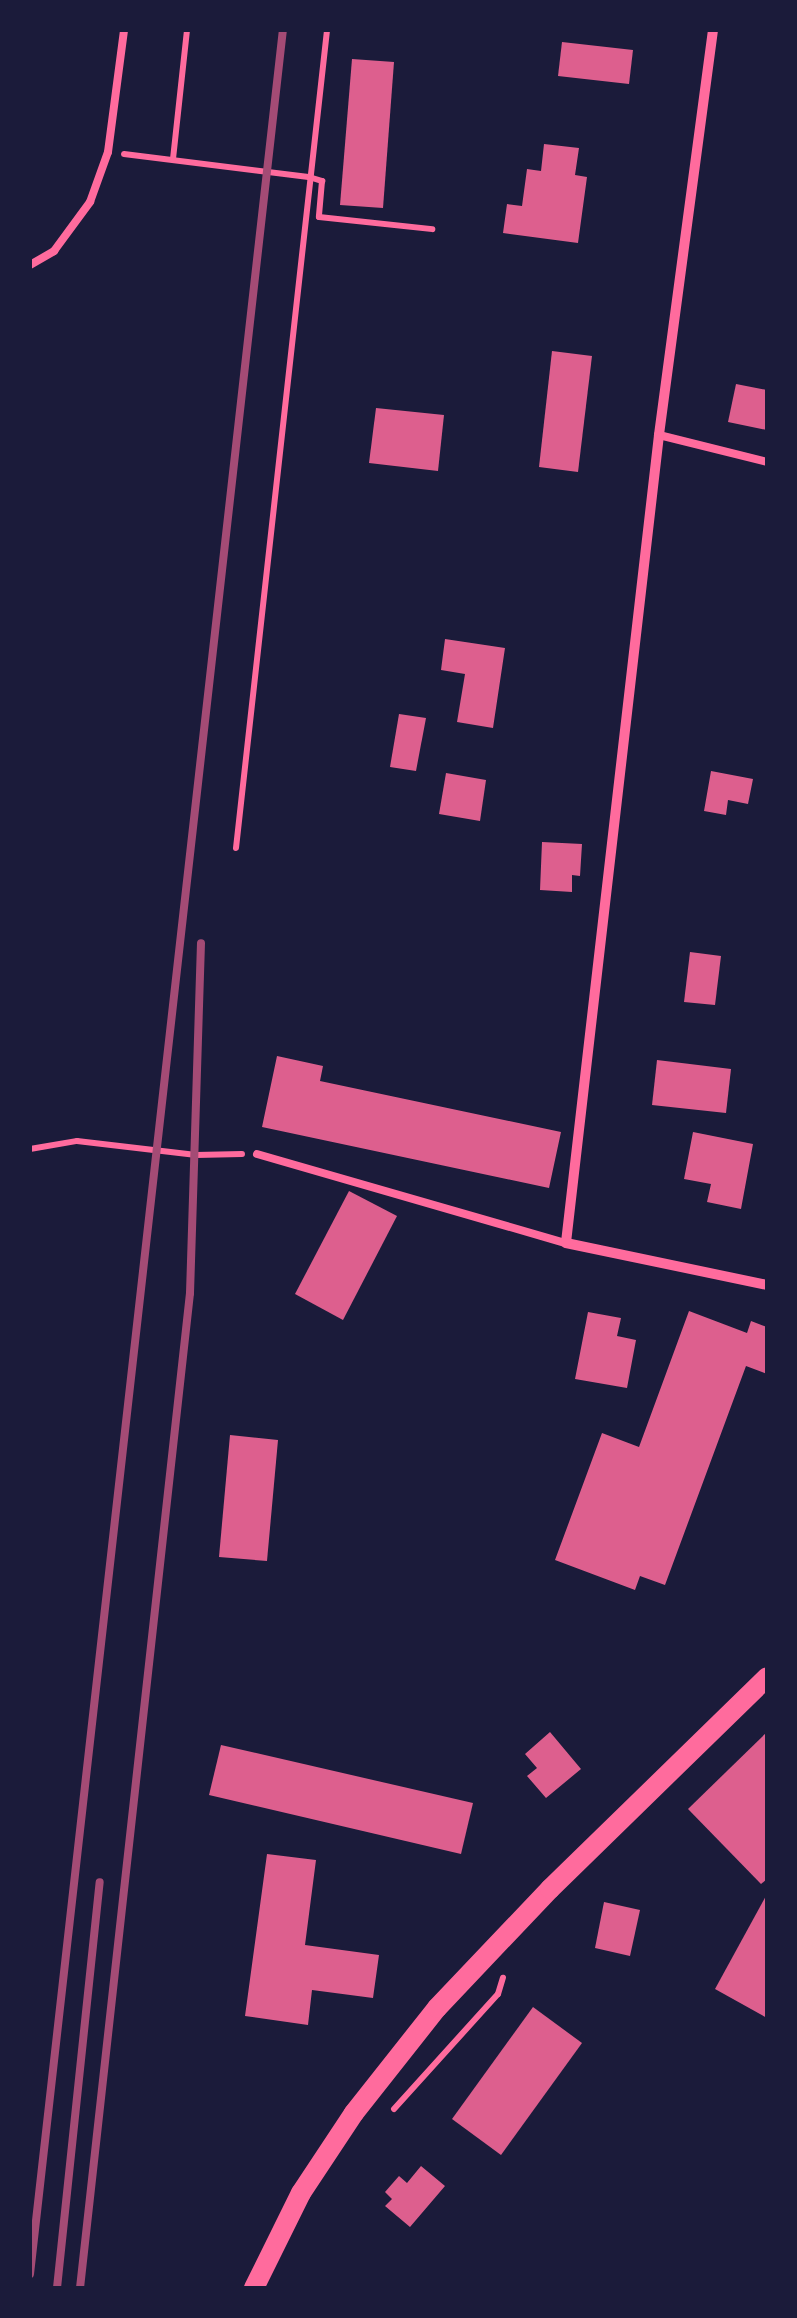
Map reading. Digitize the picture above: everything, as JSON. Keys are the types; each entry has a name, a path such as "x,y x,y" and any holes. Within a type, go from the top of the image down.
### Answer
{"main road":[{"path":"254,2288 300,2193 354,2113 437,2008 550,1889 767,1677"}],"street":[{"path":"714,30 660,435 566,1243 767,1285"}],"lane":[{"path":"30,264 54,250 90,202 108,152 124,30"},
{"path":"660,435 767,462"},
{"path":"257,1154 566,1243"}],"path":[{"path":"173,159 187,30"},
{"path":"236,848 327,30"},
{"path":"108,152 322,180 319,216 432,229"},
{"path":"30,1149 77,1141 196,1154 257,1154"},
{"path":"388,2114 416,2089 498,1994 505,1971"}],"building":[{"path":"562,42 633,50 629,84 558,76"},
{"path":"352,59 394,62 383,208 340,205"},
{"path":"544,144 579,148 575,175 587,177 578,243 503,233 507,204 522,206 527,169 541,171"},
{"path":"552,351 592,356 578,472 539,467"},
{"path":"736,384 767,390 767,430 728,422"},
{"path":"376,408 444,415 438,471 369,463"},
{"path":"445,639 505,648 493,728 457,722 465,674 441,670"},
{"path":"399,714 426,718 416,771 390,767"},
{"path":"711,771 753,779 748,804 728,800 726,815 704,811"},
{"path":"446,773 486,780 480,821 439,814"},
{"path":"542,842 582,844 580,876 572,875 572,892 540,890"},
{"path":"690,952 721,956 715,1005 684,1002"},
{"path":"277,1056 323,1066 320,1081 561,1132 549,1188 262,1127"},
{"path":"657,1060 731,1069 726,1113 652,1105"},
{"path":"693,1132 753,1144 741,1209 707,1202 711,1184 684,1179"},
{"path":"349,1191 397,1216 343,1320 295,1294"},
{"path":"689,1311 747,1333 751,1321 767,1327 767,1374 746,1366 665,1585 640,1576 635,1590 555,1560 602,1433 639,1447"},
{"path":"588,1312 621,1318 617,1336 636,1340 627,1388 575,1379"},
{"path":"230,1435 278,1440 267,1561 219,1557"},
{"path":"550,1732 581,1769 546,1798 527,1776 537,1768 525,1754"},
{"path":"767,1732 767,1879 761,1884 688,1809"},
{"path":"221,1745 473,1803 461,1854 209,1795"},
{"path":"267,1854 316,1860 305,1945 379,1955 373,1998 312,1990 308,2025 245,2016"},
{"path":"767,1894 767,2018 715,1989"},
{"path":"604,1902 640,1910 630,1956 595,1948"},
{"path":"533,2007 582,2043 501,2155 452,2119"},
{"path":"421,2166 445,2186 410,2227 385,2206 392,2199 385,2192 399,2176 407,2183"}],"railway":[{"path":"30,2274 283,30"},
{"path":"80,2288 190,1293 201,943"},
{"path":"57,2288 100,1882"}]}
